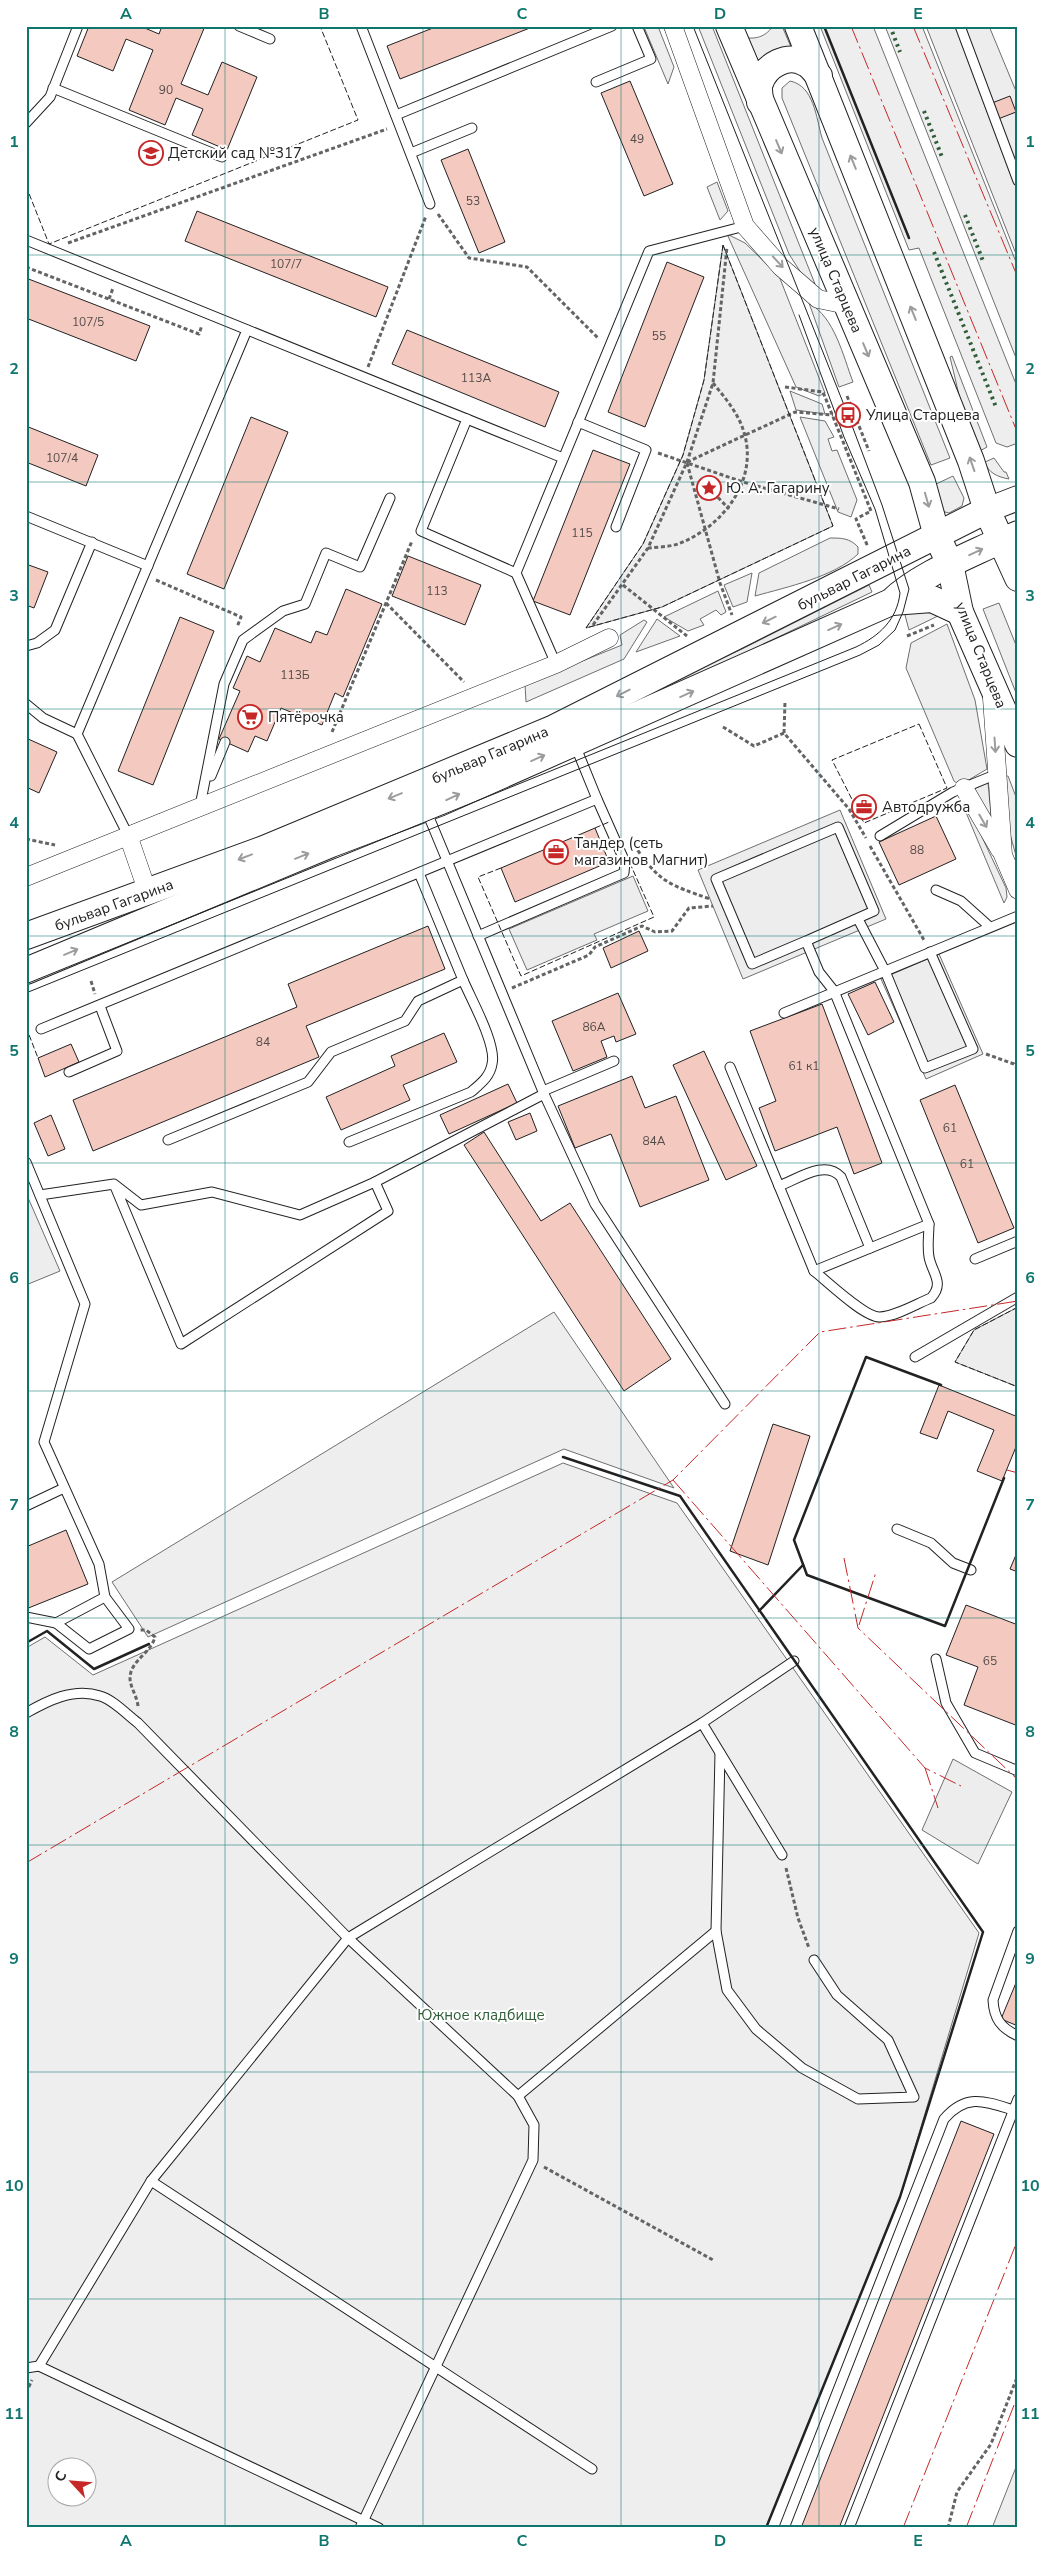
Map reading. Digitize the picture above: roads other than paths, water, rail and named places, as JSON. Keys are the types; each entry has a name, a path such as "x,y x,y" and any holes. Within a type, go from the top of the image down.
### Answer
{"main road":[{"name":"улица Старцева","path":"729,26 922,482 937,536 950,564 951,617 991,680 1018,744"},
{"path":"798,26 972,461 987,510 1010,537 1018,578"},
{"path":"760,102 760,83 767,71 778,61 794,59 805,63 819,76"},
{"path":"987,510 1018,498"},
{"name":"бульвар Гагарина","path":"26,971 322,848 552,729 987,510"},
{"name":"бульвар Гагарина","path":"891,602 900,593 950,564 1010,537"},
{"name":"бульвар Гагарина","path":"26,936 264,850 424,796 574,742 891,602 932,599 951,617"}],"street":[{"path":"673,26 745,226 781,267 818,299 847,305"},
{"path":"26,877 128,836 201,802 556,664 609,638"},
{"path":"991,680 1003,855"},
{"path":"964,788 1003,855 1018,890"},
{"path":"128,836 148,893"}],"lane":[{"path":"26,123 50,97 78,26"},
{"path":"239,26 270,39"},
{"path":"361,26 430,204"},
{"path":"396,115 612,26"},
{"path":"596,82 650,59 637,26"},
{"path":"960,26 1018,181"},
{"path":"53,88 222,157"},
{"path":"411,153 472,128"},
{"path":"516,573 649,251 745,226"},
{"path":"26,240 563,458"},
{"path":"77,734 248,330"},
{"path":"467,419 421,531 516,573 556,664"},
{"path":"578,422 646,450 616,527"},
{"path":"201,802 224,684 242,640 283,611 305,604 326,553 360,568 390,498"},
{"path":"26,516 148,566"},
{"path":"26,646 37,643 55,630 92,542"},
{"path":"26,704 43,718 77,734 128,836"},
{"path":"201,802 225,742"},
{"path":"478,936 624,873 625,862 574,742"},
{"path":"880,836 964,788 997,774"},
{"path":"424,796 447,861 478,936 544,1092 596,1204 725,1404"},
{"path":"41,1029 597,799"},
{"path":"838,827 874,911 858,918 752,964 716,879 838,827"},
{"path":"349,1142 471,1092 485,1080 492,1064 492,1048 419,873"},
{"path":"936,890 961,901 990,927"},
{"path":"784,1013 1018,916"},
{"path":"858,918 885,971 925,1068 973,1049 930,952"},
{"path":"730,1067 814,1271 867,1313 880,1317 888,1316 931,1298 936,1293 938,1278 929,1257 928,1224 834,992 819,972 806,941"},
{"path":"168,1140 308,1082 330,1052 405,1021 418,1001 463,980"},
{"path":"69,1072 117,1051 100,1006"},
{"path":"40,1194 114,1184 141,1205 212,1192 300,1215 374,1182 544,1092 614,1061"},
{"path":"26,1162 85,1304 44,1442 98,1564 105,1596 129,1629 89,1649 56,1623 26,1617"},
{"path":"779,1186 821,1169 829,1168 836,1171 841,1177 870,1248"},
{"path":"114,1184 181,1344 388,1210 374,1182"},
{"path":"814,1271 928,1224"},
{"path":"975,1259 1018,1241"},
{"path":"915,1357 1018,1297"},
{"path":"26,1506 64,1488"},
{"path":"897,1529 931,1543 953,1563 971,1570"},
{"path":"56,1623 105,1596"},
{"path":"936,1659 946,1703 975,1753 1018,1771"},
{"path":"39,2366 151,2180 348,1938 702,1723 794,1661"},
{"path":"26,1713 51,1698 77,1694 100,1696 138,1723 348,1938 518,2096 534,2125 533,2160 361,2524"},
{"path":"702,1723 782,1855"},
{"path":"720,1753 716,1931 728,1990 756,2029 796,2063 858,2099 914,2097 888,2040 837,1995 814,1960"},
{"path":"518,2096 716,1931"},
{"path":"1018,1931 993,2000 994,2012 998,2023 1018,2036"},
{"path":"849,2528 1018,2099"},
{"path":"784,2528 944,2119 954,2108 968,2101 987,2102 1013,2110"},
{"path":"151,2180 592,2469"},
{"path":"26,2368 39,2366 361,2524 379,2528"}],"tram line":[{"path":"26,993 860,655 879,645 895,630 903,612 909,589 882,505 693,26"},
{"path":"26,984 856,647 872,638 886,626 895,611 900,593 875,509 844,437 799,315"}],"place":[{"name":"Детский сад №317","path":"151,153"},
{"name":"Улица Старцева","path":"848,415"},
{"name":"Ю. А. Гагарину","path":"709,488"},
{"name":"Пятёрочка","path":"250,717"},
{"name":"Автодружба","path":"864,807"},
{"name":"Тандер (сеть магазинов Магнит)","path":"556,852"}],"park label":[{"name":"Южное кладбище","path":"481,2015"}]}
